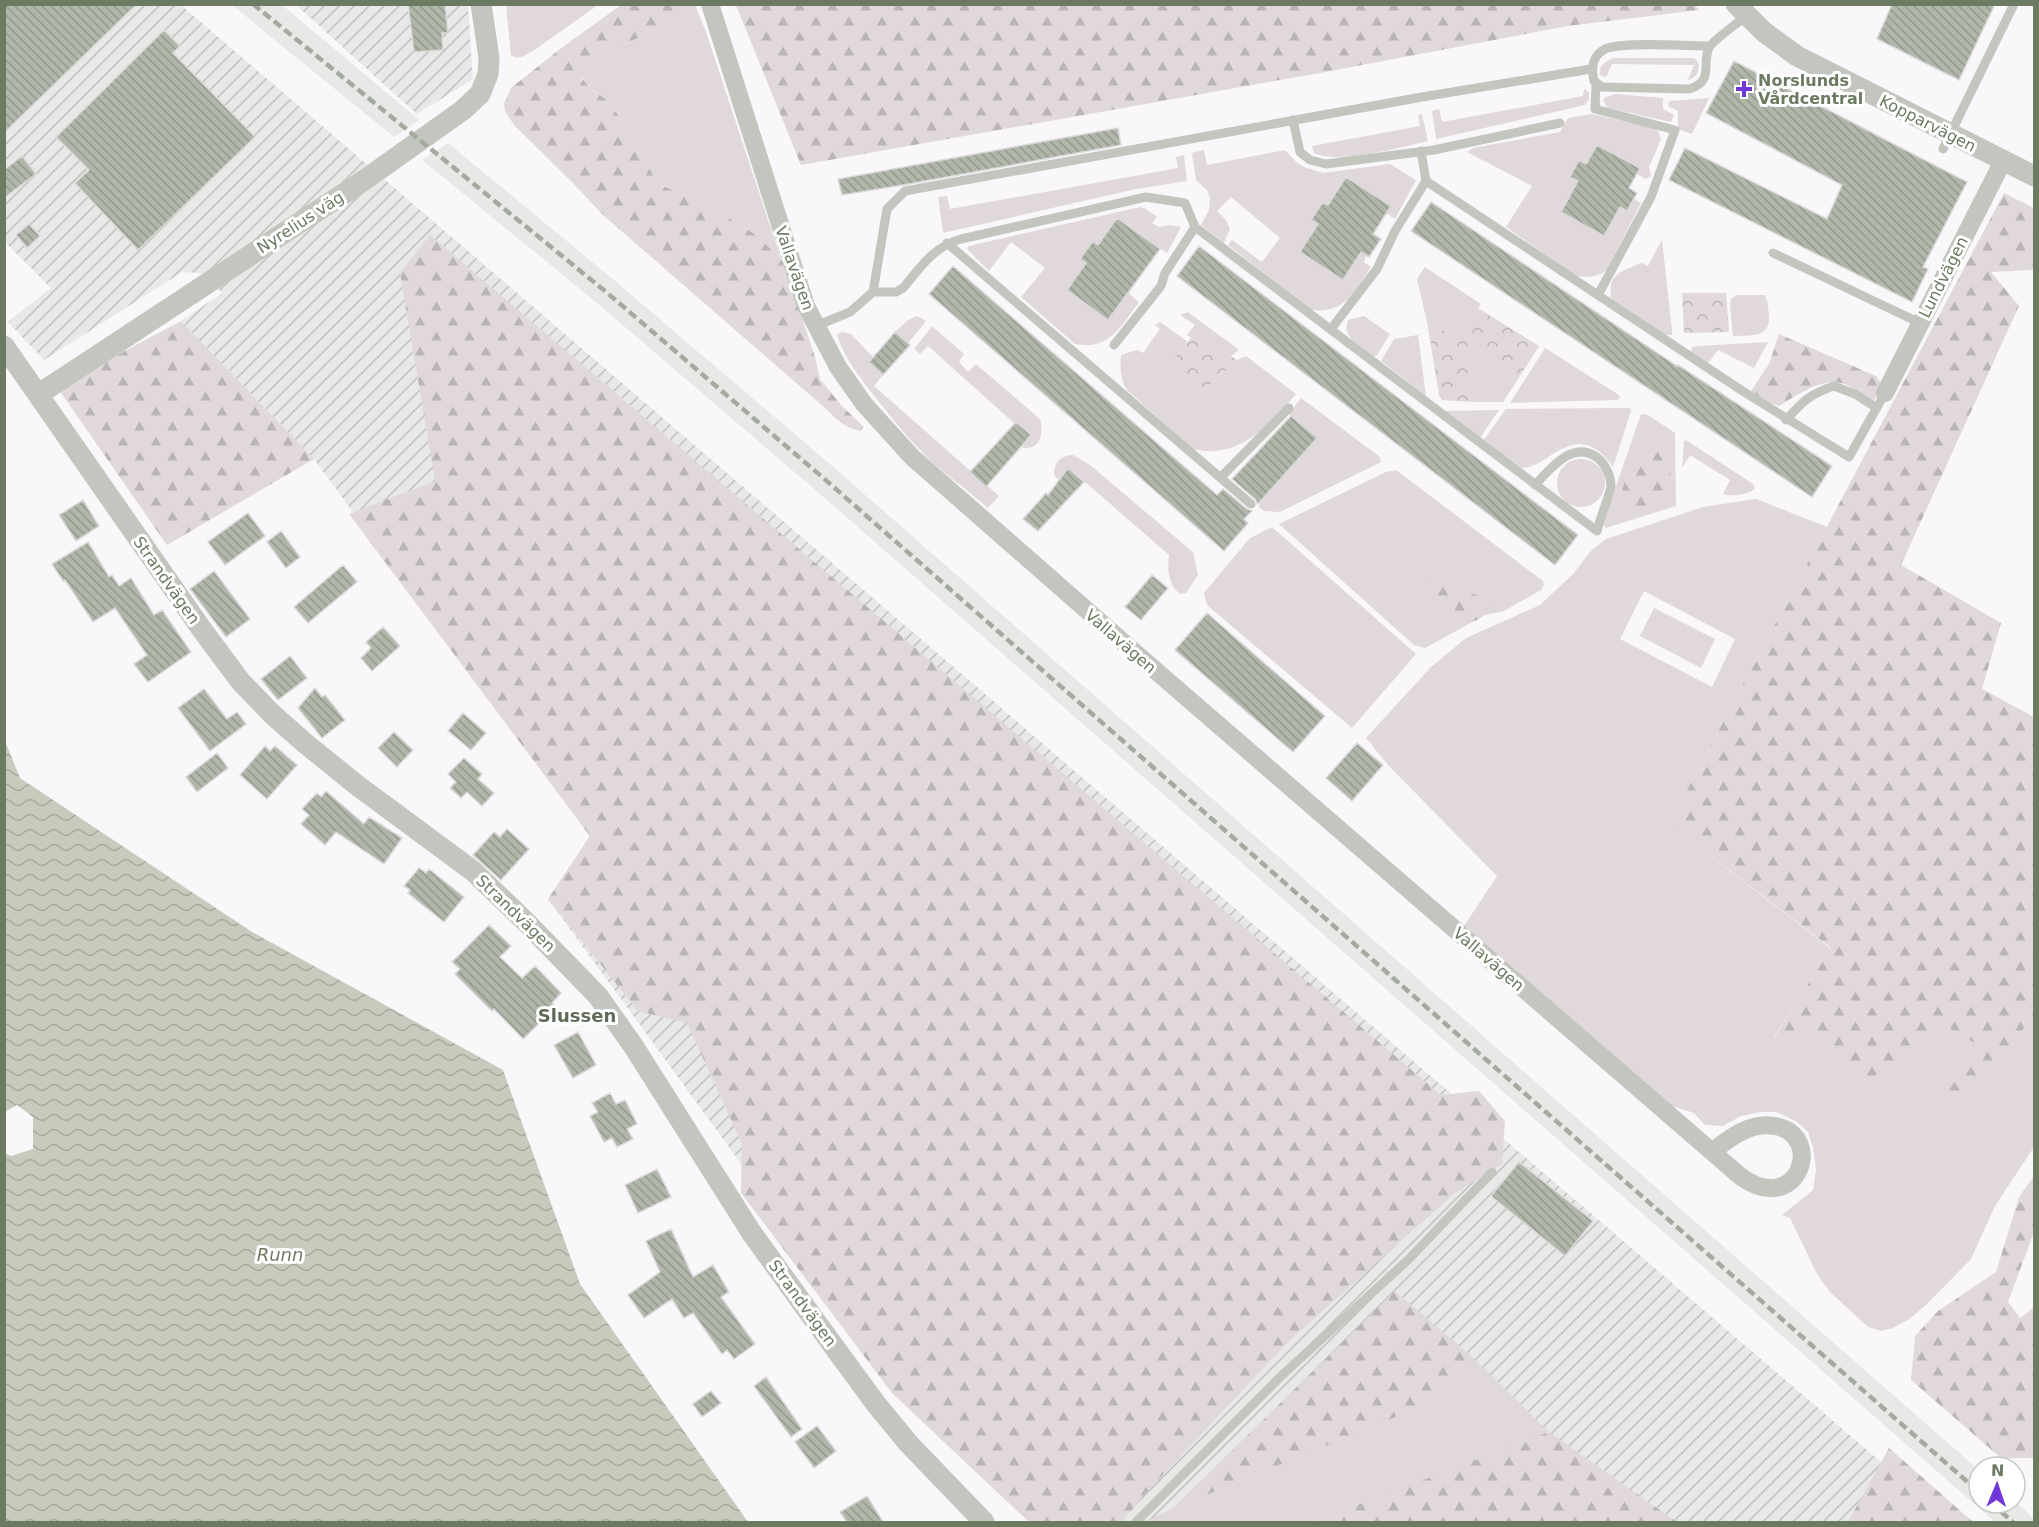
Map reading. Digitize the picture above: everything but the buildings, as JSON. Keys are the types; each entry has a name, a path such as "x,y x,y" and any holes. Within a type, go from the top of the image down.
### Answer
{"street":[{"name":"Nyrelius väg","path":"39,394 363,181 463,110 480,93 489,74 482,4"},
{"name":"Vallavägen","path":"710,4 806,306 838,367 864,404 912,457 1170,684 1748,1182 1760,1188 1784,1187 1791,1183 1797,1175 1802,1156 1796,1137 1789,1131 1767,1124 1745,1130 1713,1151"},
{"name":"Kopparvägen","path":"1742,10 1764,32 1797,56 1947,142 2002,160 2034,177"},
{"name":"Lundvägen","path":"1881,401 2002,160"},
{"name":"Strandvägen","path":"4,346 203,631 256,699 358,786 473,871 598,996 634,1047 751,1232 876,1404 909,1444 984,1522"}],"lane":[{"path":"1947,142 2014,4"},
{"path":"1596,85 1689,89 1698,86 1703,81 1710,46 1742,10"},
{"path":"1598,295 1651,197 1675,130 1595,109 1596,85 1591,69 1597,55 1615,46 1710,46"},
{"path":"873,292 887,209 905,191 1293,120 1591,69"},
{"path":"1293,120 1300,152 1303,156 1326,164 1420,152 1560,123"},
{"path":"1331,329 1377,269 1395,231 1425,181 1420,152"},
{"path":"1425,181 1786,420 1850,457 1881,401 1834,386 1815,392 1786,420"},
{"path":"816,326 850,312 873,292 896,291 903,288 936,249 947,243 1146,197 1185,203 1195,227 1535,485 1597,531 1611,485 1608,471 1599,460 1587,453 1577,452 1568,455 1559,459 1535,485"},
{"path":"1114,345 1161,286 1165,273 1195,227"},
{"path":"947,243 1251,504"},
{"path":"1773,254 1920,323"},
{"path":"1221,477 1289,408"},
{"path":"1136,1522 1280,1377 1409,1259 1492,1172"}],"shaded area":[{"path":"4,5 181,5 1909,1486 1879,1522 1044,1522 901,1383 548,899 590,836 314,459 181,321 222,293 203,273 182,272 44,360 8,322 51,288 5,242"},
{"path":"232,5 282,5 419,120 394,137"},
{"path":"296,5 468,5 473,79 417,114"},
{"path":"448,143 614,280 831,465 1967,1459 1967,1498 812,487 596,302 422,160"},
{"path":"2027,1512 2034,1519 2034,1522 1995,1522 1987,1515 2027,1515"}],"green space":[{"path":"506,4 598,5 533,51 517,57 511,55"},
{"path":"621,5 687,5 683,16 597,58 581,77 590,88 607,100 624,123 658,184 710,206 756,235 781,259 815,357 820,379 841,405 862,425 863,428 860,431 837,419 603,215 515,126 505,112 504,104 511,88"},
{"path":"687,5 695,5 706,32 781,259 756,235 710,206 658,184 624,123 607,100 590,88 581,76 597,58 683,16"},
{"path":"736,5 1695,5 1699,10 1568,26 1320,73 801,165"},
{"path":"1613,58 1694,58 1699,68 1696,76 1688,80 1694,65 1612,64 1606,77 1600,75 1601,66"},
{"path":"1584,89 1589,92 1589,99 1585,105 1436,139 1432,111 1439,109 1442,122 1583,96"},
{"path":"1616,94 1663,98 1663,109 1674,115 1671,122 1608,108 1603,100"},
{"path":"1709,98 1692,134 1678,129 1678,111 1668,106 1669,101"},
{"path":"1422,114 1428,141 1353,156 1324,156 1314,153 1312,146 1420,126 1418,115"},
{"path":"1591,114 1651,127 1658,131 1661,139 1649,167 1651,176 1645,179 1637,174 1640,168 1597,145 1586,164 1579,160 1570,176 1578,181 1561,212 1604,235 1620,207 1627,211 1634,199 1641,203 1606,271 1595,276 1584,277 1576,276 1506,227 1532,186 1467,152 1473,148 1560,132 1568,118"},
{"path":"1204,150 1207,165 1285,150 1304,167 1323,173 1390,164 1416,180 1395,219 1386,213 1328,205 1323,202 1311,220 1318,224 1300,252 1343,280 1361,252 1366,255 1364,262 1371,267 1348,299 1333,308 1311,310 1228,245 1232,240 1262,262 1280,238 1231,197 1217,211 1226,220 1230,229 1224,243 1201,225 1209,210 1210,198 1207,190 1196,180 1192,153"},
{"path":"1184,155 1187,181 1136,189 943,233 938,197 947,196 950,209 1178,168 1176,157"},
{"path":"2004,193 2034,208 2034,270 1991,272 2019,306 1901,565 2001,623 1982,689 2034,717 2034,1016 1967,1098 1940,1095 1981,1047 1946,1026 1867,1082 1813,1026 1774,1038 1831,948 1669,824"},
{"path":"1140,207 1157,217 1152,223 1159,227 1170,225 1181,227 1167,253 1117,218 1098,245 1092,242 1080,259 1086,263 1067,290 1108,320 1128,293 1139,302 1113,335 1097,344 1075,344 1021,297 1045,268 1011,242 989,271 967,249 969,246"},
{"path":"430,235 1441,1095 1479,1091 1505,1121 1502,1164 1455,1193 1290,1340 1143,1496 1122,1522 1029,1522 892,1393 741,1193 742,1144 687,1023 638,1011 548,899 590,836 349,514 435,481 400,273"},
{"path":"1662,240 1672,335 1665,335 1611,298 1612,283 1617,274 1641,263 1648,266"},
{"path":"1425,267 1481,304 1456,337 1427,322 1417,279"},
{"path":"1682,293 1726,293 1729,332 1684,333"},
{"path":"1737,295 1765,295 1769,323 1763,332 1733,336 1730,305 1731,299"},
{"path":"1478,308 1539,346 1520,376 1481,350 1472,353 1472,402 1442,400 1439,395 1427,322 1456,337"},
{"path":"1188,312 1238,351 1231,356 1195,333 1191,338 1187,335 1195,325 1180,315"},
{"path":"917,316 926,321 908,343 895,332 908,320"},
{"path":"1364,316 1390,334 1377,355 1373,357 1353,341 1347,332 1348,320"},
{"path":"181,321 314,459 167,545 57,387"},
{"path":"1160,322 1188,342 1169,365 1202,392 1237,360 1246,356 1296,394 1264,428 1239,445 1209,451 1193,449 1127,390 1122,378 1121,355 1137,350 1143,353 1160,329 1155,325"},
{"path":"932,326 964,354 959,362 968,372 976,364 1040,419 1041,436 1033,447 1021,447 1031,435 1016,422 1014,423 928,346 920,354 914,349"},
{"path":"842,332 851,334 873,357 869,363 883,375 874,386 999,496 988,508 934,464 897,424 848,360 837,335"},
{"path":"1195,333 1237,360 1202,392 1169,365"},
{"path":"1779,334 1876,376 1884,387 1874,400 1849,386 1831,382 1804,391 1779,406 1764,401 1751,391 1769,364"},
{"path":"1418,335 1426,396 1381,361 1394,339"},
{"path":"1768,342 1754,368 1718,350 1708,363 1693,355 1691,351 1692,347 1699,346"},
{"path":"1545,348 1619,395 1620,398 1617,400 1510,403"},
{"path":"1481,350 1520,376 1503,402 1472,402 1472,353"},
{"path":"1301,398 1380,457 1381,462 1280,512 1264,511 1259,507 1261,501 1316,438 1289,414"},
{"path":"1630,408 1613,467 1601,453 1581,444 1565,447 1536,464 1522,468 1483,441 1506,409"},
{"path":"1499,410 1480,438 1441,411"},
{"path":"1641,414 1648,415 1675,433 1676,506 1606,528 1603,524"},
{"path":"1686,440 1753,484 1755,488 1740,495 1723,494 1730,480 1690,455 1682,468 1684,441"},
{"path":"1655,445 1668,456 1671,473 1667,491 1658,505 1649,512 1637,514 1623,511 1619,500 1632,460 1640,448"},
{"path":"1073,455 1090,465 1193,552 1198,575 1186,593 1180,594 1171,581 1168,571 1169,555 1069,468 1059,480 1054,475 1059,461"},
{"path":"1581,459 1598,466 1605,483 1598,500 1581,507 1564,500 1557,483 1564,466"},
{"path":"1396,470 1543,581 1544,585 1541,590 1504,611 1485,615 1425,648 1414,645 1279,524 1386,472"},
{"path":"1756,499 1827,527 1669,824 1831,949 1774,1037 1813,1026 1867,1082 1946,1026 1981,1047 1967,1098 2034,1016 2034,1147 1995,1206 1971,1259 1908,1320 1882,1331 1868,1327 1830,1292 1817,1274 1790,1218 1782,1215 1813,1190 1816,1170 1813,1147 1808,1132 1796,1121 1776,1112 1760,1112 1741,1116 1723,1126 1705,1125 1694,1113 1666,1104 1464,926 1497,876 1388,765 1366,738 1430,668 1466,638 1540,605 1573,574 1591,551 1606,539 1703,507","holes":["1644,591 1735,639 1712,687 1620,639"]},
{"path":"1272,527 1416,654 1352,728 1207,605 1204,593 1250,538"},
{"path":"1432,578 1493,600 1485,613 1477,620 1472,622 1451,621 1449,610 1431,587"},
{"path":"1654,608 1715,639 1701,668 1640,636"},
{"path":"2034,1176 2034,1232 2008,1302 2020,1318 2034,1307 2034,1458 2027,1458 2027,1455 1998,1455 1911,1380 1915,1336 1938,1311 1996,1272 2019,1197"},
{"path":"1395,1291 1470,1355 1422,1406 1172,1509"},
{"path":"1470,1355 1549,1432 1313,1522 1144,1522 1422,1406"},
{"path":"1549,1432 1677,1522 1313,1522"},
{"path":"1889,1448 1973,1522 1848,1522"}],"water":[{"name":"Runn","path":"5,741 20,778 252,932 503,1070 580,1284 748,1522 5,1522 5,1153 11,1156 33,1149 33,1117 17,1105 5,1112"}],"railway":[{"path":"253,4 605,291 821,476 1967,1481"},
{"path":"2005,1515 2013,1522"}],"place":[{"name":"Norslunds Vårdcentral","path":"1744,89"}],"district":[{"name":"Slussen","path":"577,1016"}]}
